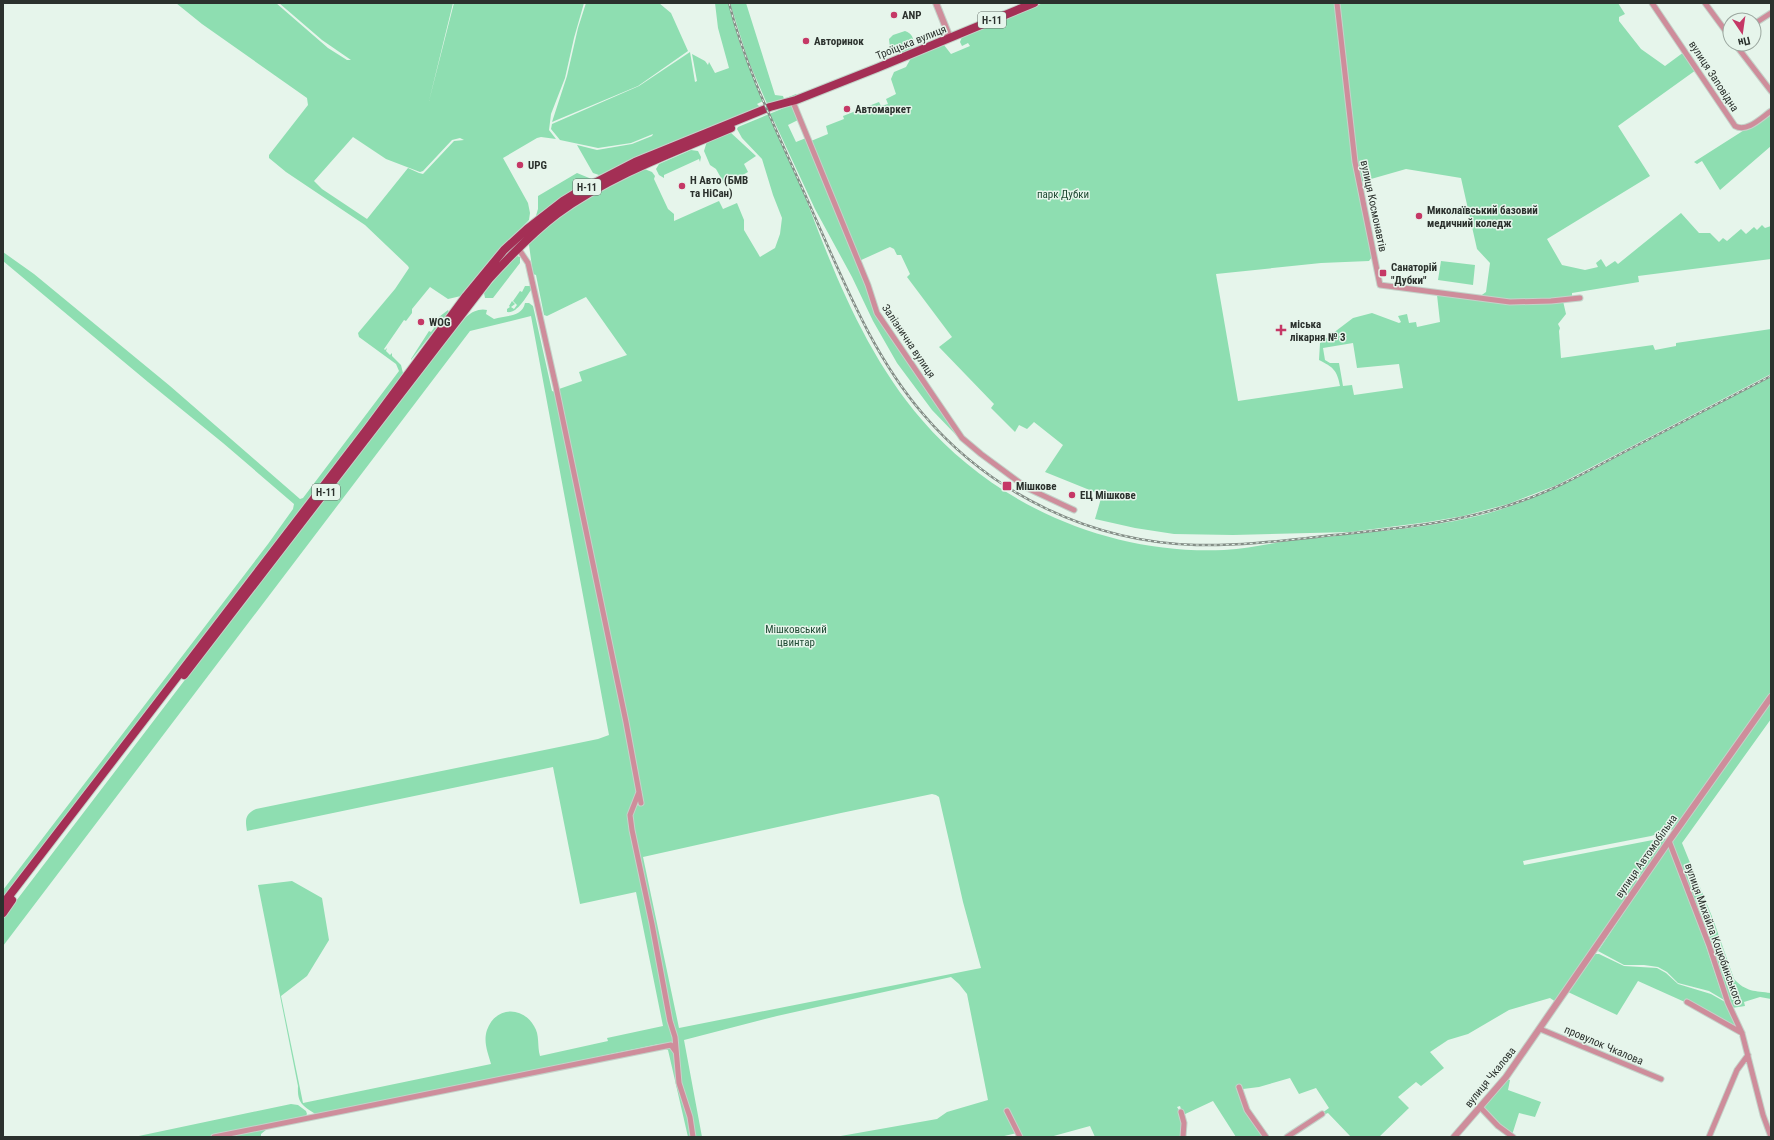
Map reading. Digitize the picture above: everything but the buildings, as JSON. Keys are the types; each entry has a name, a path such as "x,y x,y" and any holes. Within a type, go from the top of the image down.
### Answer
{"main road":[{"name":"Троїцька вулиця","path":"795,101 1034,3"},
{"name":"Н-11","path":"3,913 82,807 290,540 489,280 518,248 557,214 606,184 795,101"},
{"name":"Н-11","path":"3,904 363,434 466,296 504,250 527,229 558,206 603,178 697,136 770,106 795,101"}],"street":[{"path":"936,3 950,38"},
{"name":"вулиця Космонавтів","path":"1337,3 1355,162 1380,285 1510,302 1551,301 1580,298"},
{"name":"вулиця Заповідна","path":"1652,3 1735,126 1741,128 1749,126 1771,111"},
{"path":"1707,4 1722,26"},
{"path":"1762,19 1771,13"},
{"path":"1741,52 1771,91"},
{"name":"Залізнична вулиця","path":"795,101 868,285 875,310 956,431 981,454 1027,488 1074,510"},
{"path":"518,248 528,263 556,387 641,802"},
{"name":"вулиця Автомобільна","path":"1540,1029 1671,837 1771,697"},
{"path":"639,791 630,815 632,830 652,924 673,1045 676,1052 679,1083 689,1112 693,1137"},
{"name":"вулиця Михайла Коцюбинського","path":"1671,837 1729,1005 1742,1033 1761,1108 1771,1137"},
{"path":"1688,1002 1742,1033"},
{"name":"провулок Чкалова","path":"1540,1029 1661,1079"},
{"name":"вулиця Чкалова","path":"1454,1137 1506,1078 1540,1029"},
{"path":"214,1137 673,1045"},
{"path":"1709,1137 1739,1068 1748,1055"},
{"path":"1739,1068 1751,1068"},
{"path":"1239,1087 1247,1110 1266,1137"},
{"path":"1480,1107 1498,1126 1513,1137"},
{"path":"1007,1111 1020,1137"},
{"path":"1182,1112 1184,1123 1183,1137"},
{"path":"1287,1137 1322,1114"}],"green space":[{"path":"176,3 276,3 328,48 347,60 351,60 322,40 279,3 453,3 429,101 454,3 584,3 565,78 551,114 549,130 556,139 541,137 537,138 503,158 528,203 530,213 529,220 489,261 461,296 448,299 430,287 412,309 412,313 406,321 404,320 384,349 385,350 387,348 386,351 390,355 392,353 392,356 401,365 404,377 3,900 3,890 268,544 293,509 294,504 223,443 3,261 3,252 34,274 170,386 300,499 303,498 399,371 396,364 359,337 358,333 395,289 409,268 408,266 365,225 286,172 269,158 269,155 308,105 307,98 202,24","holes":["353,137 386,159 420,172 423,171 452,140 460,138 464,140 454,141 423,174 408,168 367,219 322,189 314,181"]},
{"path":"586,3 659,3 671,13 688,51 638,86 552,122 567,76 578,28"},
{"path":"715,3 728,3 741,47 763,101 757,104 760,107 612,171 599,175 593,173 577,145 597,150 632,144 652,136 653,134 631,143 598,148 560,140 551,129 552,124 639,86 690,52 695,82 697,81 692,54 705,61 708,65 709,62 715,73 729,68 718,28"},
{"path":"730,3 746,3 775,95 783,96 784,99 796,94 797,97 768,106 748,60"},
{"name":"парк Дубки","path":"1043,3 1618,3 1625,14 1619,17 1619,21 1641,49 1665,66 1684,52 1696,70 1618,126 1650,176 1547,239 1562,265 1585,270 1598,267 1596,263 1601,259 1606,267 1615,261 1618,264 1681,213 1699,233 1710,233 1719,242 1723,238 1727,241 1741,229 1746,234 1754,227 1757,230 1762,225 1765,228 1771,226 1771,259 1638,276 1639,282 1572,293 1572,298 1526,300 1479,297 1486,292 1490,263 1477,249 1461,178 1406,169 1357,183 1372,257 1369,261 1321,263 1216,274 1238,401 1340,386 1334,370 1319,360 1320,343 1353,318 1372,313 1399,323 1401,322 1398,316 1407,314 1409,323 1416,322 1417,327 1440,322 1437,295 1510,304 1563,301 1566,314 1558,324 1560,328 1561,358 1653,345 1655,350 1676,346 1676,343 1771,329 1771,374 1557,485 1508,504 1463,516 1350,532 1233,535 1174,534 1135,528 1095,519 1102,495 1045,472 1063,445 1034,422 1027,429 1019,425 1015,432 991,408 994,404 939,347 952,337 907,277 910,274 901,255 897,255 894,249 890,247 859,261 811,141 828,134 826,126 844,119 843,116 879,102 881,106 888,104 886,99 896,94 891,79 894,72 906,67 911,58 944,45 951,54 970,46 968,43 962,46 960,42 962,37","holes":["1353,343 1357,368 1399,364 1403,388 1354,395 1352,385 1343,386 1339,363 1330,363 1325,360 1323,348"]},
{"path":"905,31 912,36 914,45 912,48 902,52 893,52 890,47 889,39 893,35"},
{"name":"Мішковський цвинтар","path":"791,105 798,120 788,125 796,142 806,138 867,285 874,311 960,437 958,437 932,410 897,363 873,321 852,277 815,209 774,121 772,122 799,182 826,251 852,311 884,368 922,420 952,450 984,477 1020,500 1058,519 1098,534 1139,544 1181,549 1224,550 1295,540 1425,526 1490,513 1528,500 1561,485 1771,377 1771,693 1674,829 1651,836 1523,861 1524,865 1663,838 1667,839 1556,1002 1550,998 1509,1010 1468,1034 1448,1040 1430,1052 1444,1068 1421,1086 1416,1082 1398,1097 1409,1108 1379,1137 1351,1137 1328,1113 1323,1115 1322,1113 1329,1108 1316,1088 1299,1094 1290,1078 1259,1087 1243,1089 1240,1093 1265,1137 1236,1137 1213,1101 1183,1115 1180,1106 1177,1107 1182,1118 1182,1137 1095,1137 1090,1126 1050,1137 1018,1137 1017,1133 1000,1137 835,1137 937,1119 947,1112 988,1100 967,994 951,977 777,1016 684,1040 702,1137 694,1137 680,1083 673,1026 633,829 632,815 636,806 640,804 644,805 559,389 582,381 579,372 627,355 586,297 547,316 544,315 536,275 533,274 529,245 530,240 569,207 642,168 652,172 655,176 654,179 668,209 674,214 674,221 719,201 723,209 737,203 744,220 744,230 760,257 775,248 780,234 782,218 762,159 742,138 737,129 738,127","holes":["932,794 939,797 963,902 981,968 679,1028 643,857 841,813"]},
{"path":"1771,113 1771,146 1720,190 1702,161 1697,164 1694,162"},
{"path":"730,132 756,156 744,164 748,172 725,185 716,169 710,165 704,151 707,141"},
{"path":"691,150 698,151 701,157 700,162 699,159 664,175 664,178 659,175 656,169 659,164"},
{"path":"577,173 594,180 535,219 538,209 538,196"},
{"path":"513,257 520,257 520,263 493,298 485,298 484,293"},
{"path":"1441,261 1475,265 1473,285 1438,280"},
{"path":"525,286 531,286 531,290 527,297 518,308 511,312 507,312 507,309 510,307 509,306 512,301 515,304 511,307 514,309 517,305 513,301 520,291 522,292"},
{"path":"525,303 529,303 533,306 552,391 555,392 628,739 637,789 628,814 674,1043 659,1044 317,1115 305,1107 300,1101 258,885 292,881 322,898 329,940 307,976 281,996 303,1103 491,1064 487,1052 486,1034 491,1022 502,1013 516,1012 529,1019 536,1029 540,1056 608,1041 607,1038 663,1026 636,892 580,904 553,767 247,831 246,824 248,815 256,809 598,739 609,735 531,316 470,331 3,946 3,918 411,384 466,317 482,309 487,310 486,314 494,319 517,314 523,308"},
{"path":"448,310 449,312 411,360 429,331 431,332 434,328 433,327 439,317"},
{"path":"1771,700 1771,719 1682,843 1713,919 1734,979 1747,989 1771,993 1771,999 1760,997 1744,1002 1745,1006 1732,1008 1672,842"},
{"path":"1667,848 1670,849 1696,916 1724,1000 1709,991 1678,983 1667,972 1658,967 1624,965 1598,951"},
{"path":"1594,954 1599,954 1624,966 1657,968 1666,973 1678,984 1711,994 1727,1003 1739,1029 1638,981 1617,1015 1568,992"},
{"path":"670,1047 674,1050 692,1137 688,1137 668,1050 664,1048"},
{"path":"602,1061 267,1129 261,1134 261,1137 216,1137"},
{"path":"1507,1079 1510,1080 1508,1090 1541,1102 1535,1117 1519,1113 1512,1135 1483,1108 1483,1106"},
{"path":"291,1104 298,1105 306,1111 307,1114 305,1117 210,1137 134,1137"}],"railway":[{"path":"729,3 746,58 756,84 849,293 875,344 905,392 923,414 950,442 980,468 1012,490 1046,508 1081,523 1119,535 1157,542 1213,545 1248,544 1406,527 1430,524 1478,514 1501,508 1551,489 1771,376"}],"place":[{"name":"ANP","path":"894,15"},
{"name":"Авторинок","path":"806,41"},
{"name":"Автомаркет","path":"847,109"},
{"name":"UPG","path":"520,165"},
{"name":"Н Авто (БМВ та НіСан)","path":"682,186"},
{"name":"Миколаївський базовий медичний коледж","path":"1419,216"},
{"name":"Санаторій \"Дубки\"","path":"1383,273"},
{"name":"WOG","path":"421,322"},
{"name":"міська лікарня № 3","path":"1281,330"},
{"name":"Мішкове","path":"1007,486"},
{"name":"ЕЦ Мішкове","path":"1072,495"}]}
